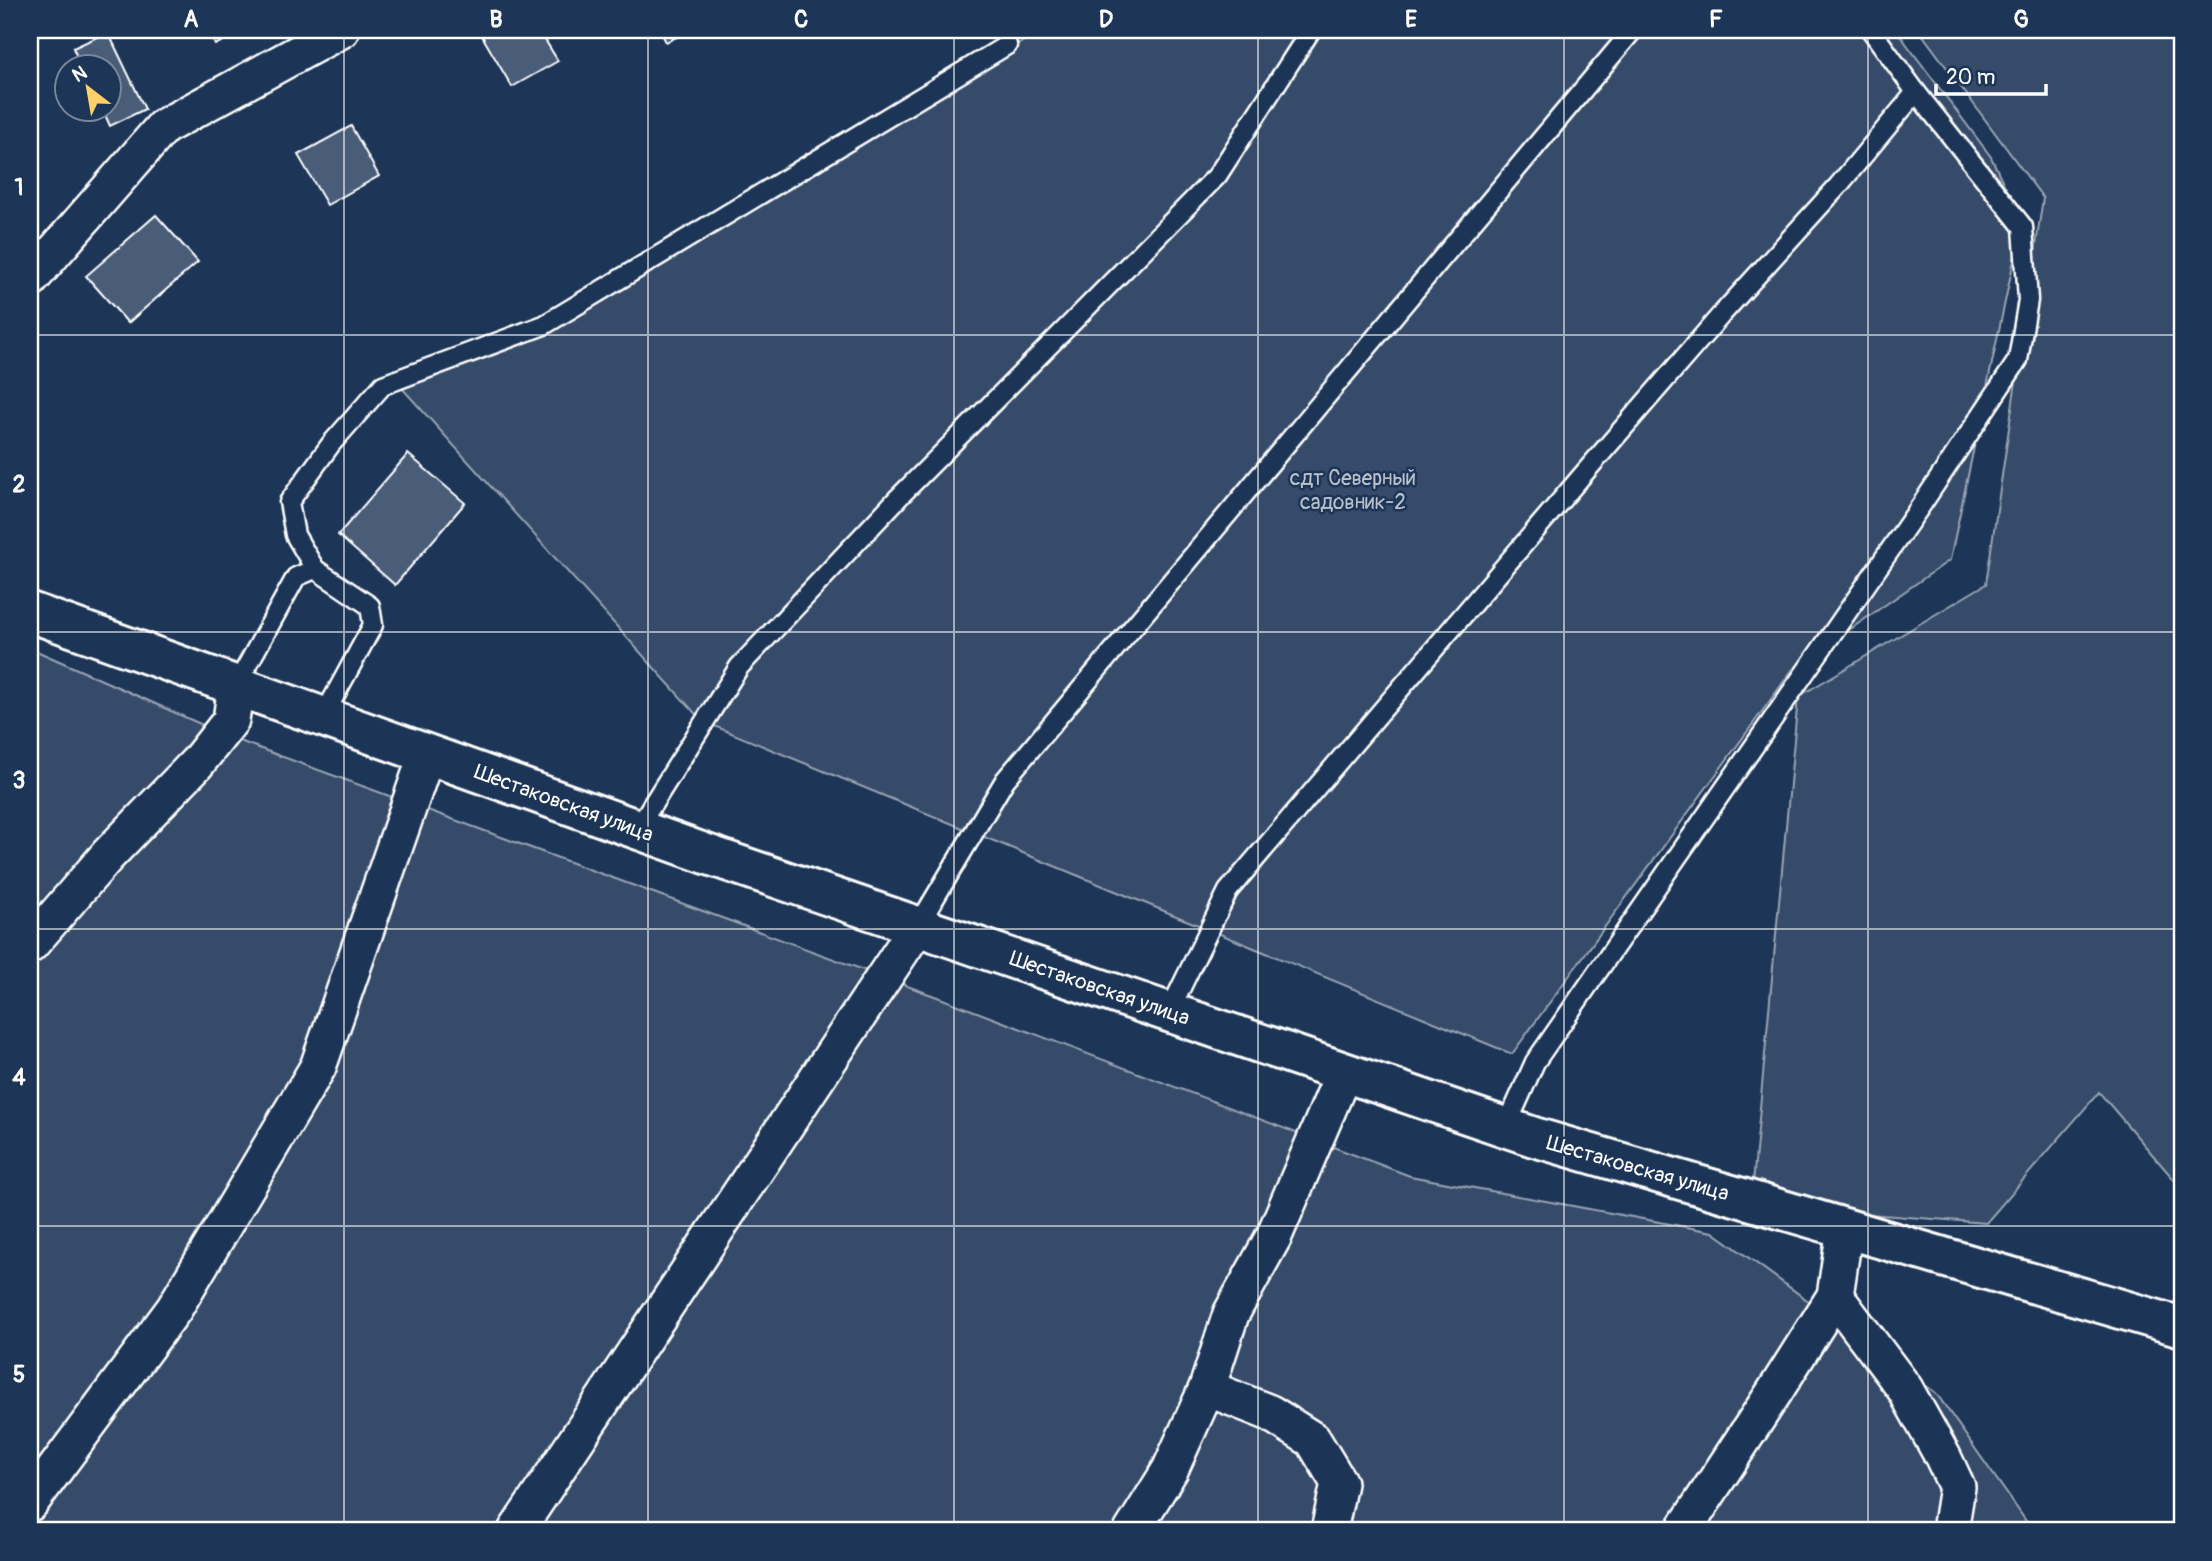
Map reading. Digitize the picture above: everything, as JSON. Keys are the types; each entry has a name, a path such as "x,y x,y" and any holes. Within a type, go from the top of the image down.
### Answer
{"main road":[{"name":"Шестаковская улица","path":"30,612 637,829 1506,1128 2182,1327"}],"street":[{"path":"30,280 163,127 341,30"},
{"path":"31,942 108,855 197,763 231,720 236,685"},
{"path":"30,1503 174,1309 318,1067 427,754"},
{"path":"516,1531 918,926"},
{"path":"1132,1531 1170,1469 1207,1388 1231,1314 1274,1236 1344,1072"},
{"path":"1683,1531 1835,1296 1845,1228"},
{"path":"1835,1296 1905,1389 1943,1457 1957,1487 1950,1531"},
{"path":"1207,1388 1270,1413 1313,1440 1339,1483 1329,1531"}],"lane":[{"path":"637,829 739,667 899,497 1217,176 1311,30"},
{"path":"918,926 1005,780 1633,30"},
{"path":"1506,1128 1535,1062 1922,504 2018,360 2028,300 2023,227 1916,92 1871,30"},
{"path":"323,717 373,625 370,606 315,569 295,535 289,502 331,444 383,386 544,325 1007,45"},
{"path":"1169,1012 1228,891 1580,478 1721,315 1838,186 1916,92"},
{"path":"236,685 296,577 315,569"}],"green space":[{"name":"сдт Северный садовник-2","path":"1042,30 1896,30 1991,157 2022,222 1950,560 1793,669 1512,1054 702,721 401,387 544,333"},
{"path":"1919,30 2182,30 2182,1189 2099,1092 1986,1223 1751,1205 1798,697 1986,584 2043,198"},
{"path":"30,648 234,739 940,998 1410,1176 1713,1232 1936,1393 2033,1531 30,1531"}],"building":[{"path":"208,30 246,30 215,45"},
{"path":"494,30 539,30 558,61 512,87 482,36"},
{"path":"660,30 692,30 666,42"},
{"path":"108,32 118,52 75,52 73,48"},
{"path":"122,61 145,109 122,120"},
{"path":"351,126 379,176 327,205 298,155"},
{"path":"156,215 198,262 128,323 86,276"},
{"path":"408,454 465,503 395,585 338,535"}]}
